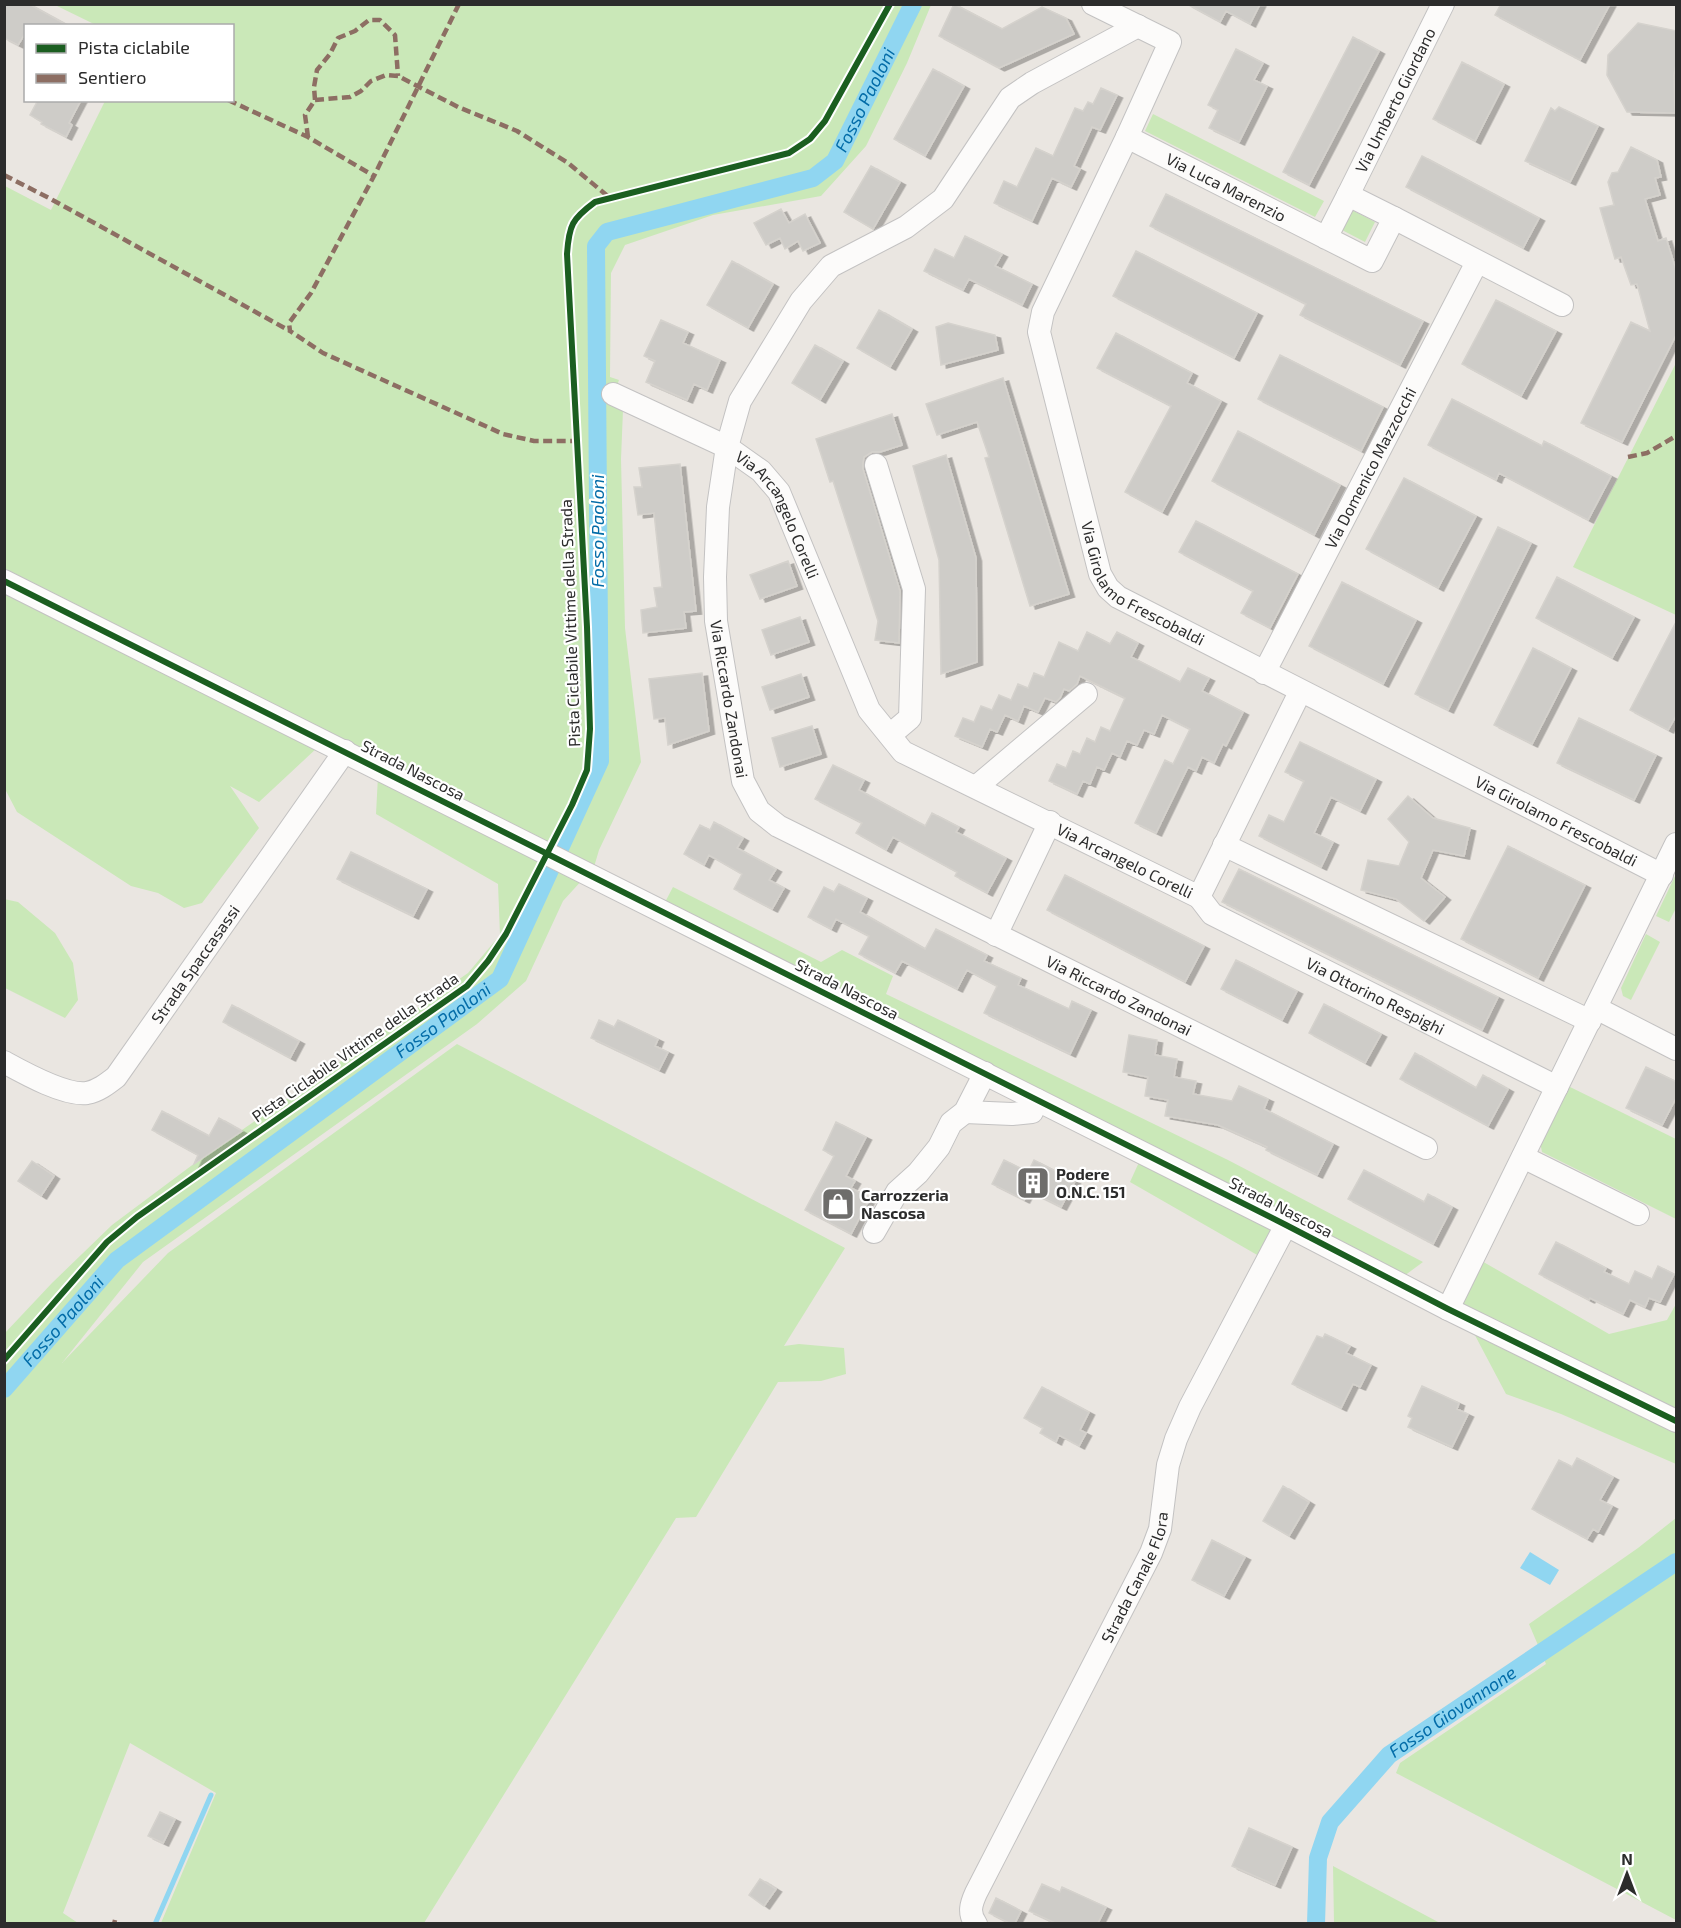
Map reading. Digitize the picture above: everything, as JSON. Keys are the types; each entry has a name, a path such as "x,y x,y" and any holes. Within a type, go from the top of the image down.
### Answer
{"street":[{"path":"1093,4 1138,26"},
{"name":"Via Umberto Giordano","path":"1348,195 1443,4"},
{"name":"Via Girolamo Frescobaldi","path":"1138,26 1170,42 1043,312 1039,332 1101,574 1108,588 1118,597 1300,692 1662,875"},
{"name":"Via Riccardo Zandonai","path":"1138,26 1032,83 1010,98 943,199 906,227 831,266 801,301 740,401 727,447 718,507 715,577 716,621 743,781 759,811 778,826 1426,1148"},
{"name":"Via Luca Marenzio","path":"1127,136 1372,261 1394,218"},
{"path":"1326,238 1348,195 1562,305"},
{"name":"Via Domenico Mazzocchi","path":"1264,673 1477,262"},
{"name":"Via Arcangelo Corelli","path":"613,394 727,447 761,471 779,492 869,710 903,752 1200,897 1300,692"},
{"path":"876,465 914,589 910,718 890,735"},
{"name":"Strada Nascosa","path":"4,581 1286,1225 1448,1309 1677,1421"},
{"path":"976,787 1086,694"},
{"name":"Strada Spaccasassi","path":"4,1062 57,1087 78,1094 93,1092 116,1077 345,751"},
{"path":"996,935 1050,822"},
{"path":"1448,1309 1677,844"},
{"path":"1224,845 1593,1015 1677,1049"},
{"name":"Via Ottorino Respighi","path":"1200,897 1212,914 1557,1087"},
{"path":"874,1232 897,1192 918,1173 939,1147 951,1122 965,1112 984,1073"},
{"path":"965,1112 1012,1114 1032,1112 1037,1100"},
{"path":"1523,1157 1638,1214"},
{"name":"Strada Canale Flora","path":"976,1923 971,1916 971,1909 976,1893 1154,1547 1162,1519 1170,1457 1185,1418 1286,1225"}],"green space":[{"path":"55,5 931,5 907,63 866,146 821,196 713,215 625,245 611,273 610,377 619,380 611,403 623,410 621,459 625,628 641,762 599,850 594,867 563,901 526,981 477,1024 143,1262 62,1363 168,1253 457,1044 845,1248 784,1346 799,1344 844,1348 846,1374 821,1381 778,1382 696,1517 676,1518 424,1923 161,1923 216,1793 130,1743 63,1913 78,1923 5,1923 4,1334 112,1225 203,1157 468,973 500,935 498,884 376,814 379,757 332,734 259,802 230,786 259,828 202,903 184,908 158,893 131,886 17,812 5,789 5,186 51,210 105,102 234,102 234,24 94,24"},
{"path":"1153,114 1324,201 1315,217 1145,131"},
{"path":"1352,210 1375,222 1365,242 1342,230"},
{"path":"1676,363 1676,615 1573,567"},
{"path":"1676,874 1676,908 1669,922 1656,916"},
{"path":"673,887 821,962 842,950 893,976 886,994 1228,1160 1423,1262 1404,1276 1301,1224 1259,1256 1130,1182 1145,1149 663,906"},
{"path":"4,899 18,902 55,933 73,963 78,1000 65,1018 5,988"},
{"path":"1646,934 1660,942 1631,1000 1623,996 1621,988"},
{"path":"1568,1086 1676,1139 1676,1219 1542,1152 1540,1142"},
{"path":"1480,1260 1609,1334 1667,1320 1676,1304 1676,1464 1561,1414 1506,1394 1459,1305"},
{"path":"1676,1518 1676,1920 1396,1773 1400,1763 1546,1664 1529,1624 1638,1548"},
{"path":"1333,1866 1440,1923 1334,1923"}],"water":[{"path":"1530,1552 1559,1570 1550,1585 1520,1568"}],"building":[{"path":"4,4 29,4 65,24 24,24 24,35 18,45 4,38"},
{"path":"954,4 1002,29 1042,7 1066,18 1074,34 999,68 939,36"},
{"path":"1187,4 1260,4 1250,24 1226,11 1220,22"},
{"path":"1501,4 1610,4 1580,60 1495,15"},
{"path":"1638,23 1677,31 1677,59 1674,75 1675,113 1627,112 1607,75 1608,55"},
{"path":"1353,37 1379,51 1309,185 1283,172"},
{"path":"1236,49 1263,63 1254,80 1267,86 1239,142 1209,128 1218,110 1208,105"},
{"path":"1462,62 1504,84 1475,141 1433,119"},
{"path":"933,69 964,86 925,156 894,139"},
{"path":"1101,88 1117,95 1100,130 1092,127 1074,166 1080,169 1071,187 1052,178 1032,221 994,203 1004,181 1017,187 1036,148 1053,156 1075,108 1083,111 1088,102 1093,104"},
{"path":"37,102 80,102 69,123 72,125 66,137 41,124 42,122 30,115"},
{"path":"1559,107 1598,126 1570,182 1525,161 1551,108 1555,111"},
{"path":"1631,147 1657,160 1661,177 1655,178 1660,195 1645,199 1658,241 1666,238 1677,273 1677,333 1622,442 1581,423 1631,322 1650,331 1637,284 1631,285 1621,257 1615,259 1600,208 1614,205 1608,182 1612,173 1618,172"},
{"path":"1422,156 1539,218 1523,248 1406,187"},
{"path":"871,166 900,182 873,229 844,212"},
{"path":"1166,194 1423,321 1400,365 1300,315 1306,304 1150,226"},
{"path":"781,209 789,223 805,214 820,243 803,251 798,241 785,249 780,238 766,245 754,223"},
{"path":"965,236 1002,254 995,266 1032,284 1022,305 969,279 963,290 924,271 935,249 954,258"},
{"path":"1136,251 1257,313 1234,358 1113,296"},
{"path":"732,261 773,284 748,328 707,305"},
{"path":"1496,300 1556,331 1521,396 1462,364"},
{"path":"879,310 912,329 890,367 857,348"},
{"path":"661,320 688,332 683,343 720,360 707,390 694,384 687,400 646,382 655,361 644,356"},
{"path":"948,323 995,335 998,350 941,365 936,327"},
{"path":"1116,333 1192,373 1187,383 1221,401 1162,512 1125,492 1171,406 1097,368"},
{"path":"815,345 843,361 820,400 792,383"},
{"path":"1280,355 1383,407 1361,451 1258,399"},
{"path":"1003,378 1069,594 1030,606 985,458 989,457 977,422 937,435 926,404"},
{"path":"1452,399 1542,446 1544,441 1611,476 1588,520 1499,473 1496,480 1428,445"},
{"path":"892,414 902,445 880,452 872,452 864,457 863,469 900,591 899,643 875,640 878,621 833,481 830,482 816,439"},
{"path":"1238,431 1340,485 1314,535 1212,481"},
{"path":"946,455 976,558 977,662 941,674 939,560 913,466"},
{"path":"680,464 696,611 684,612 686,628 643,633 641,610 657,607 654,588 662,587 654,513 638,515 634,487 642,487 639,468"},
{"path":"1404,478 1476,516 1438,588 1366,549"},
{"path":"1196,521 1298,574 1270,628 1241,613 1253,591 1179,552"},
{"path":"1498,527 1531,543 1448,710 1415,694"},
{"path":"788,561 797,586 760,599 750,575"},
{"path":"1557,577 1634,617 1612,658 1536,618"},
{"path":"1342,582 1416,620 1383,684 1309,646"},
{"path":"800,617 809,642 771,655 762,630"},
{"path":"1677,620 1677,714 1668,730 1630,710"},
{"path":"1087,632 1110,644 1117,632 1138,643 1131,657 1180,682 1188,668 1209,678 1202,691 1243,712 1226,746 1223,744 1214,763 1202,757 1196,771 1188,767 1156,833 1135,823 1165,760 1173,764 1190,729 1162,715 1154,734 1144,730 1137,745 1127,741 1120,757 1112,753 1104,770 1097,767 1090,784 1083,781 1077,794 1049,781 1057,764 1066,768 1073,751 1080,754 1087,738 1095,742 1101,727 1110,731 1125,698 1080,676 1077,684 1069,691 1064,689 1056,702 1045,698 1038,712 1024,706 1018,721 1005,715 997,732 990,729 982,747 955,736 963,718 974,722 981,706 992,710 999,695 1011,700 1018,684 1028,688 1034,673 1044,677 1059,642 1078,651"},
{"path":"1533,648 1571,668 1532,744 1494,725"},
{"path":"702,673 709,731 668,745 665,718 654,719 649,679"},
{"path":"801,674 809,697 770,710 762,687"},
{"path":"1579,718 1656,755 1634,800 1557,763"},
{"path":"812,726 821,754 780,767 772,738"},
{"path":"1300,742 1376,779 1360,811 1331,797 1314,833 1333,842 1321,867 1259,836 1269,815 1284,822 1304,781 1285,772"},
{"path":"833,765 864,780 859,790 925,826 932,813 959,827 956,832 1006,858 987,893 955,876 957,872 893,837 886,850 856,833 862,823 815,799"},
{"path":"1408,796 1433,818 1470,828 1464,856 1433,850 1421,878 1445,897 1424,921 1396,899 1361,890 1368,860 1399,866 1409,842 1388,819"},
{"path":"714,822 743,838 737,848 776,869 769,880 784,888 772,909 734,889 742,874 709,855 704,865 684,854 700,825 710,830"},
{"path":"1508,846 1585,885 1538,978 1461,939"},
{"path":"351,852 427,889 413,916 337,879"},
{"path":"1239,869 1498,997 1482,1030 1222,902"},
{"path":"1065,875 1204,946 1185,982 1047,910"},
{"path":"839,884 867,898 860,912 925,949 936,929 987,955 984,961 1021,978 1018,985 1069,1009 1072,1001 1091,1010 1070,1054 984,1013 997,986 967,970 957,989 902,961 895,973 859,954 869,936 836,919 831,929 808,917 824,887 834,892"},
{"path":"1236,960 1297,991 1282,1020 1221,989"},
{"path":"1324,1004 1381,1034 1365,1063 1309,1033"},
{"path":"232,1005 299,1041 290,1058 223,1022"},
{"path":"599,1020 614,1027 618,1020 658,1039 655,1046 668,1052 659,1070 591,1038"},
{"path":"1129,1035 1157,1040 1155,1055 1177,1059 1174,1077 1196,1081 1193,1094 1232,1101 1239,1086 1268,1099 1264,1109 1333,1144 1317,1175 1266,1150 1267,1147 1218,1125 1165,1116 1168,1100 1145,1096 1148,1077 1123,1072"},
{"path":"1415,1053 1476,1088 1483,1075 1508,1089 1488,1126 1400,1079"},
{"path":"1646,1067 1677,1082 1677,1096 1662,1125 1626,1108"},
{"path":"162,1111 209,1136 219,1118 242,1131 194,1164 198,1155 152,1130"},
{"name":"Carrozzeria Nascosa","path":"836,1122 866,1137 846,1176 855,1181 851,1188 870,1198 851,1234 805,1210 834,1156 823,1150"},
{"name":"Podere O.N.C. 151","path":"1004,1160 1028,1172 1034,1160 1075,1181 1061,1207 1029,1191 1024,1200 992,1184"},
{"path":"32,1161 54,1176 41,1196 18,1181"},
{"path":"1364,1170 1424,1202 1428,1194 1452,1207 1433,1244 1348,1199"},
{"path":"1556,1242 1606,1268 1604,1272 1629,1284 1635,1271 1652,1279 1658,1266 1674,1274 1660,1302 1649,1298 1645,1307 1630,1300 1623,1314 1590,1298 1589,1300 1539,1274"},
{"path":"1325,1334 1350,1346 1346,1353 1371,1365 1360,1387 1353,1384 1341,1408 1292,1384 1317,1336 1323,1338"},
{"path":"1422,1386 1459,1403 1457,1409 1468,1414 1452,1447 1408,1427 1412,1418 1408,1416"},
{"path":"1042,1387 1089,1412 1080,1430 1086,1433 1079,1446 1059,1435 1056,1442 1040,1433 1043,1428 1024,1418"},
{"path":"1577,1458 1613,1477 1600,1500 1612,1506 1598,1532 1593,1529 1587,1539 1532,1509 1559,1460 1572,1467"},
{"path":"1283,1486 1309,1502 1289,1536 1263,1521"},
{"path":"1212,1540 1245,1557 1224,1596 1192,1580"},
{"path":"160,1812 175,1819 163,1843 148,1836"},
{"path":"1249,1828 1292,1847 1275,1885 1232,1866"},
{"path":"760,1879 776,1889 764,1906 749,1895"},
{"path":"1042,1884 1060,1892 1062,1887 1106,1907 1098,1923 1055,1923 1029,1911"},
{"path":"996,1898 1021,1911 1015,1923 1009,1923 989,1913"}],"waterway":[{"name":"Fosso Paoloni","path":"4,1389 117,1260 500,979 600,761 596,246 607,232 813,178 835,161 913,4"},
{"name":"Fosso Giovannone","path":"1316,1924 1318,1858 1330,1822 1389,1755 1676,1562"},
{"path":"155,1924 211,1795"}],"marked path":[{"path":"459,4 374,176 311,293 289,323 290,331 323,353 503,434 534,441 577,441"},
{"path":"308,137 305,115 315,100 314,87 317,70 330,54 338,38 355,31 369,20 380,20 395,35 398,76"},
{"path":"315,100 350,97 361,91 371,81 386,75 398,76 458,107 517,131 568,163 610,198"},
{"path":"232,102 308,137 374,176"},
{"path":"4,175 290,331"},
{"path":"1628,457 1647,453 1676,436"},
{"path":"114,1924 115,1920"}],"cycle path":[{"name":"Pista Ciclabile Vittime della Strada","path":"4,1360 107,1242 137,1217 467,986 488,961 506,934 572,805 587,770 590,729 587,627 567,254 573,224 581,213 595,202 789,153 810,139 825,121 890,4"},
{"path":"4,581 1286,1225 1448,1309 1676,1421"}],"place":[{"name":"Podere O.N.C. 151","path":"1033,1183"},
{"name":"Carrozzeria Nascosa","path":"838,1204"}]}
